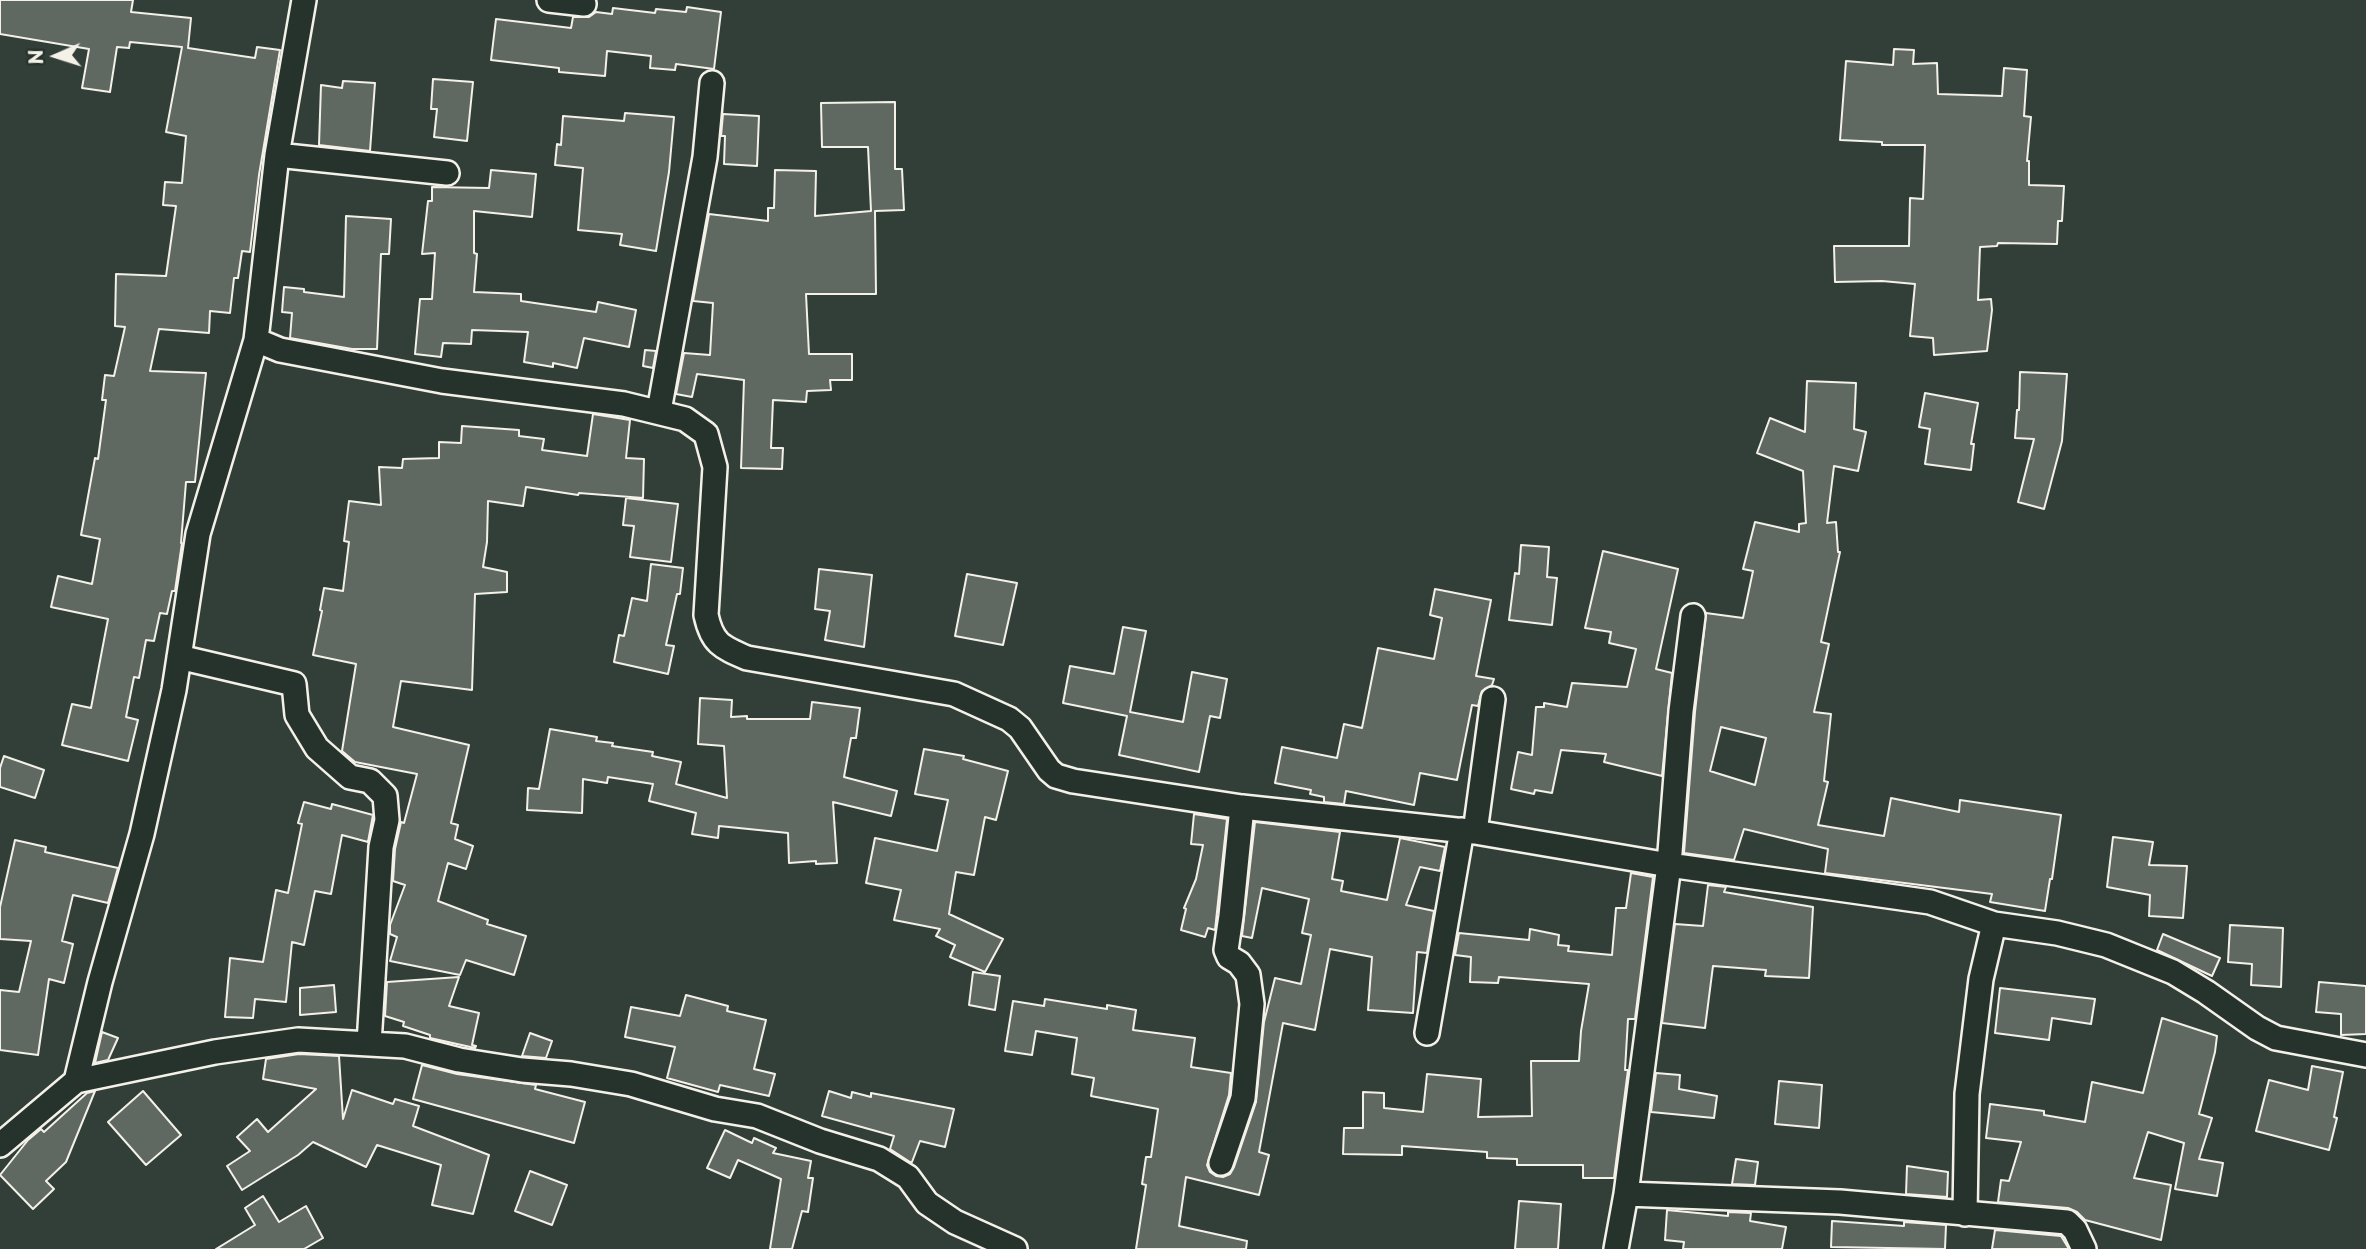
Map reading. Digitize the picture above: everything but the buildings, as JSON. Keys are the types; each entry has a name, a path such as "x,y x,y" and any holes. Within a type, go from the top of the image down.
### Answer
{"street":[{"path":"76,1081 161,756 198,534 256,340 278,155 304,0"},
{"path":"549,0 584,4"},
{"path":"659,411 705,157 712,83"},
{"path":"278,155 447,173"},
{"path":"256,340 280,350 442,382 624,404 685,419 706,434 715,467 706,615 716,642 747,658 954,694 1009,719 1020,728 1056,776 1073,781 1242,807 1469,831 1668,865 1930,902 1994,924 2057,933 2106,945 2173,972 2276,1038 2366,1055"},
{"path":"1616,1249 1626,1194 1668,865 1681,711 1693,616"},
{"path":"179,657 294,684 297,715 317,748 350,777 370,781 385,796 387,820 381,847 369,1044"},
{"path":"1427,1033 1493,699"},
{"path":"1221,1163 1243,1098 1251,1027 1252,1004 1248,975 1229,957 1226,950 1242,807"},
{"path":"1965,1214 1967,1094 1981,979 1994,924"},
{"path":"0,1145 76,1081 215,1052 298,1040 405,1046 458,1060 522,1070 571,1073 631,1084 715,1109 757,1116 879,1159 908,1177 927,1203 955,1222 1015,1249"},
{"path":"1626,1194 1840,1202 2067,1222 2075,1230 2084,1249"}]}
